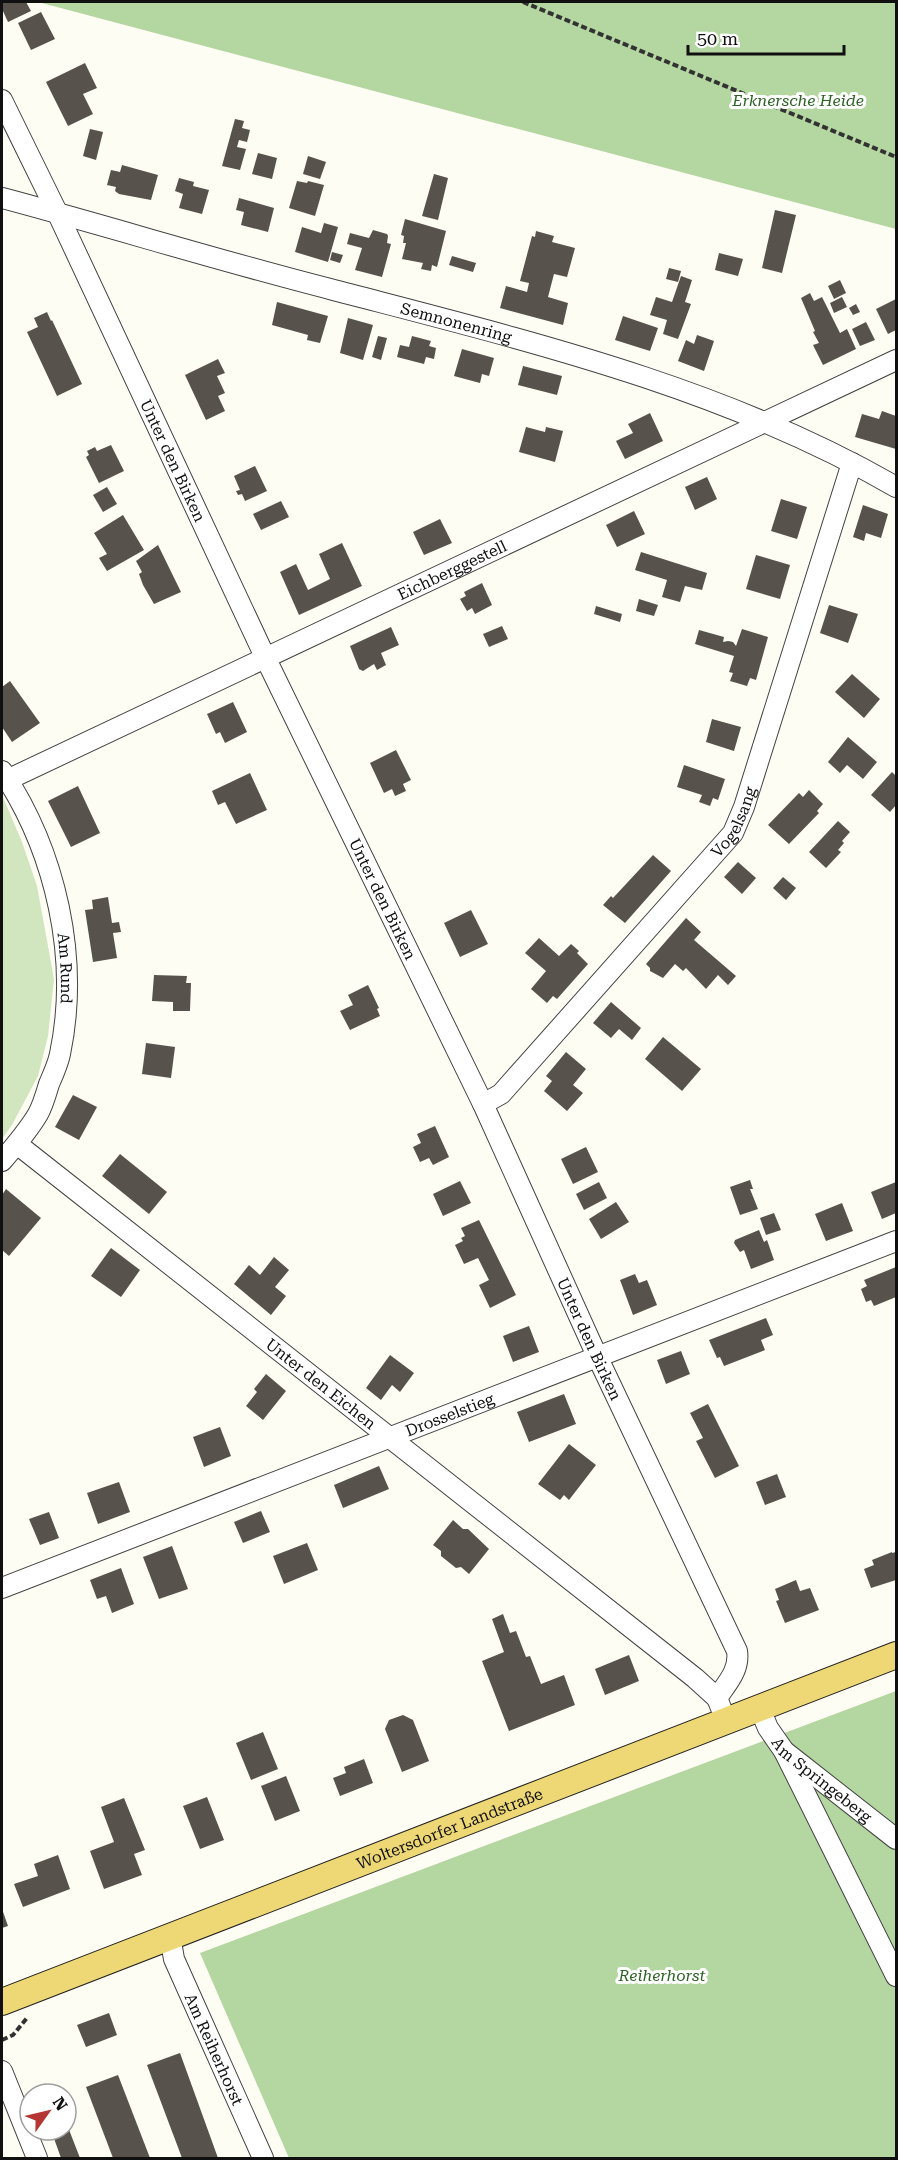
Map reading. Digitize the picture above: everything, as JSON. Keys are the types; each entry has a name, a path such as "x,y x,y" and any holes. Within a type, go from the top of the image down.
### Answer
{"main road":[{"name":"Woltersdorfer Landstraße","path":"2,2002 897,1655"}],"street":[{"name":"Unter den Birken","path":"2,100 57,212 266,659 483,1104 597,1356 737,1652 738,1661 735,1672 717,1698"},
{"name":"Semnonenring","path":"2,198 289,279 579,355 678,388 764,423 852,463 897,487"},
{"name":"Eichberggestell","path":"4,775 266,659 897,360"},
{"name":"Vogelsang","path":"483,1104 501,1094 733,833 748,796 852,463"},
{"name":"Am Rund","path":"2,1161 39,1113 60,1056 67,1006 65,951 57,896 41,845 4,775"},
{"name":"Unter den Eichen","path":"17,1144 695,1677 717,1698 726,1721"},
{"name":"Drosselstieg","path":"2,1588 897,1240"},
{"name":"Am Springeberg","path":"760,1709 768,1728 784,1751 897,1839"},
{"path":"784,1751 897,1976"},
{"name":"Am Reiherhorst","path":"170,1936 174,1959 263,2158"},
{"path":"4,2087 37,2158"}],"path":[{"path":"523,2 897,157"}],"green space":[{"name":"Erknersche Heide","path":"38,2 896,2 896,229"},
{"path":"2,795 37,886 54,979 48,1036 38,1076 2,1139"},
{"name":"Reiherhorst","path":"896,1691 896,2158 289,2158 200,1953"}],"building":[{"path":"26,2 31,11 8,22 2,9 2,3"},
{"path":"41,12 55,39 31,50 18,23"},
{"path":"85,63 97,88 83,94 93,114 68,126 46,82"},
{"path":"235,119 244,121 242,128 250,130 247,142 239,140 237,147 246,149 240,170 222,166"},
{"path":"90,129 103,132 96,160 83,156"},
{"path":"258,153 277,158 272,179 252,174"},
{"path":"308,156 326,162 320,179 303,174"},
{"path":"122,165 158,175 151,200 119,194 115,191 116,187 107,185 111,170 120,172"},
{"path":"434,174 448,178 438,220 422,216"},
{"path":"179,178 194,182 193,186 209,190 202,214 179,208 183,194 175,191"},
{"path":"297,181 324,185 315,216 289,208"},
{"path":"239,198 274,208 268,232 241,225 244,212 236,210"},
{"path":"775,210 796,215 782,273 762,268"},
{"path":"405,219 446,231 437,267 432,265 431,271 421,269 423,263 402,259 406,243 403,243 404,236 401,235"},
{"path":"324,223 338,227 328,262 295,252 302,227 321,233"},
{"path":"373,230 387,234 387,243 391,244 382,277 355,270 362,248 347,244 350,233 369,238"},
{"path":"536,231 554,236 552,242 575,248 567,277 554,274 548,297 568,303 563,325 500,308 506,286 527,292 529,283 520,281 532,236 535,237"},
{"path":"332,252 343,255 340,263 330,260"},
{"path":"719,253 743,259 738,276 715,270"},
{"path":"452,256 476,263 473,272 449,265"},
{"path":"669,268 681,271 678,282 666,279"},
{"path":"681,276 692,280 685,302 691,304 678,339 663,334 667,320 650,315 656,297 672,302"},
{"path":"840,280 846,293 834,299 828,286"},
{"path":"810,293 814,301 822,297 840,333 847,329 856,349 823,365 813,345 819,343 801,298"},
{"path":"842,297 847,307 834,313 830,303"},
{"path":"896,299 896,330 888,334 876,309"},
{"path":"277,302 328,316 320,343 307,340 308,335 272,325"},
{"path":"856,304 860,312 853,315 849,308"},
{"path":"47,312 82,384 57,396 27,332 38,327 34,318"},
{"path":"623,316 658,328 650,351 615,340"},
{"path":"348,318 373,325 363,360 340,353"},
{"path":"866,322 875,340 860,346 852,329"},
{"path":"697,335 714,341 704,371 678,361 686,340 694,344"},
{"path":"378,336 387,338 381,360 372,357"},
{"path":"412,336 431,341 429,346 436,348 434,359 426,357 424,364 397,357 400,345 409,347"},
{"path":"462,349 494,358 489,376 482,374 480,383 454,376"},
{"path":"218,359 225,373 217,376 225,393 218,396 225,411 206,420 185,375"},
{"path":"523,366 562,376 557,395 518,385"},
{"path":"882,411 896,416 896,449 855,437 862,414 879,419"},
{"path":"650,413 663,441 625,459 616,441 633,433 628,424"},
{"path":"526,427 545,432 546,427 563,431 555,462 519,452"},
{"path":"111,445 124,471 99,483 86,457 89,455 87,451 95,447 97,451"},
{"path":"255,466 267,491 245,501 242,494 238,495 236,491 240,490 234,476"},
{"path":"707,477 717,499 695,510 685,487"},
{"path":"107,487 117,504 103,512 93,495"},
{"path":"781,499 807,507 797,539 771,531"},
{"path":"281,501 289,517 261,530 253,514"},
{"path":"863,505 888,514 881,538 866,533 864,541 853,537"},
{"path":"634,511 645,534 617,547 606,525"},
{"path":"123,515 144,550 107,571 99,558 107,554 94,533"},
{"path":"440,519 452,543 424,555 413,532"},
{"path":"342,543 362,586 299,615 280,572 296,564 308,590 330,579 319,554"},
{"path":"158,545 181,592 154,604 143,585 139,574 142,572 136,561"},
{"path":"641,552 707,573 702,590 685,586 680,602 662,597 667,580 635,570"},
{"path":"756,555 790,565 780,599 746,589"},
{"path":"482,583 492,605 475,614 472,608 467,611 460,599 466,596 464,592"},
{"path":"639,599 658,605 654,616 636,611"},
{"path":"829,605 858,614 848,643 820,633"},
{"path":"596,606 622,614 620,622 594,614"},
{"path":"502,626 508,639 489,647 483,634"},
{"path":"391,627 399,645 381,653 386,665 377,670 374,664 363,671 359,669 350,646"},
{"path":"742,629 768,637 756,680 750,678 747,686 730,681 733,673 729,672 734,656 695,644 699,630 724,637 723,642 733,642 736,646"},
{"path":"852,674 880,699 864,718 835,692"},
{"path":"10,681 40,723 12,742 2,727 2,687"},
{"path":"233,702 247,732 225,743 220,732 216,734 207,714"},
{"path":"712,719 741,727 734,751 706,742"},
{"path":"848,737 877,762 863,779 847,765 840,773 828,762"},
{"path":"396,750 411,780 403,784 406,791 395,796 392,789 384,793 370,763"},
{"path":"684,765 725,779 718,800 713,798 710,806 699,802 702,795 677,787"},
{"path":"892,772 896,776 896,805 890,812 871,795"},
{"path":"250,773 267,810 236,824 225,802 218,805 212,791"},
{"path":"78,786 100,833 71,847 48,801"},
{"path":"809,790 823,804 817,811 819,813 789,844 768,825 799,793 803,797"},
{"path":"838,821 850,832 842,841 844,843 838,850 841,852 826,868 809,852"},
{"path":"653,855 671,871 625,923 603,905 611,896 613,898"},
{"path":"738,862 756,878 742,894 724,877"},
{"path":"783,877 796,888 786,900 773,888"},
{"path":"108,897 112,923 119,922 121,932 113,933 117,958 93,962 85,910 93,909 92,900"},
{"path":"471,910 488,944 460,957 444,923"},
{"path":"686,918 701,932 694,940 736,976 728,985 718,975 706,989 686,968 683,971 675,964 663,978 650,971 646,964"},
{"path":"539,938 559,956 571,944 588,964 557,999 553,996 547,1003 531,989 546,971 525,953"},
{"path":"154,975 187,976 186,983 191,983 190,1011 173,1011 173,1002 152,1001"},
{"path":"368,985 379,1008 377,1009 380,1016 350,1030 340,1011 353,1005 348,995"},
{"path":"611,1002 641,1028 632,1040 619,1029 611,1038 593,1023"},
{"path":"663,1037 701,1069 682,1091 645,1059"},
{"path":"146,1043 175,1047 171,1078 142,1074"},
{"path":"566,1052 586,1069 573,1085 583,1093 567,1111 544,1091 552,1081 546,1076"},
{"path":"73,1095 97,1107 79,1140 55,1127"},
{"path":"435,1126 449,1157 433,1165 429,1158 420,1162 413,1147 421,1143 417,1134"},
{"path":"586,1147 598,1172 573,1184 561,1159"},
{"path":"120,1154 167,1192 149,1214 102,1176"},
{"path":"750,1180 753,1189 750,1189 758,1209 740,1215 730,1187"},
{"path":"460,1181 471,1203 443,1216 433,1194"},
{"path":"599,1182 607,1198 584,1210 576,1194"},
{"path":"896,1182 896,1213 882,1219 871,1192"},
{"path":"6,1189 41,1218 9,1256 2,1250 2,1195"},
{"path":"616,1202 629,1222 601,1239 589,1219"},
{"path":"842,1203 853,1231 826,1241 815,1214"},
{"path":"774,1213 781,1230 766,1235 760,1218"},
{"path":"479,1220 516,1295 490,1308 479,1285 489,1280 478,1258 464,1264 455,1245 463,1241 461,1238 465,1236 461,1228"},
{"path":"759,1230 764,1242 767,1240 774,1260 751,1269 744,1250 740,1252 734,1243 735,1240"},
{"path":"111,1248 140,1270 121,1297 91,1276"},
{"path":"274,1257 289,1270 275,1287 286,1296 271,1315 234,1284 249,1265 260,1275"},
{"path":"896,1267 896,1297 874,1306 871,1300 866,1302 861,1289 867,1286 864,1280"},
{"path":"635,1274 639,1283 647,1280 657,1305 633,1315 620,1280"},
{"path":"766,1318 773,1335 761,1340 765,1350 724,1366 720,1357 717,1358 709,1340"},
{"path":"529,1326 539,1352 513,1362 503,1336"},
{"path":"681,1351 690,1374 666,1384 657,1360"},
{"path":"390,1355 414,1373 400,1392 392,1385 381,1400 366,1388"},
{"path":"266,1374 286,1391 263,1420 246,1406 257,1392 254,1389"},
{"path":"564,1394 576,1424 529,1442 517,1412"},
{"path":"708,1404 739,1466 715,1478 696,1441 703,1438 690,1413"},
{"path":"220,1427 231,1456 204,1467 193,1437"},
{"path":"569,1444 596,1465 569,1500 564,1495 560,1500 538,1484"},
{"path":"379,1466 389,1489 343,1508 334,1485"},
{"path":"777,1474 786,1497 765,1505 756,1482"},
{"path":"119,1482 130,1512 98,1524 87,1493"},
{"path":"261,1511 270,1532 243,1543 234,1522"},
{"path":"49,1512 59,1538 40,1545 29,1519"},
{"path":"453,1520 463,1529 468,1529 489,1549 469,1574 461,1567 456,1568 441,1556 441,1551 433,1545"},
{"path":"307,1543 318,1570 284,1584 273,1556"},
{"path":"172,1546 188,1589 159,1599 143,1557"},
{"path":"896,1552 896,1580 871,1588 864,1569 874,1565 872,1560"},
{"path":"121,1568 134,1604 112,1613 106,1596 97,1599 90,1580"},
{"path":"796,1580 800,1591 810,1588 819,1610 785,1623 776,1601 779,1600 775,1589"},
{"path":"503,1614 510,1633 516,1631 526,1657 530,1656 541,1684 564,1675 575,1705 509,1731 482,1661 504,1652 492,1619"},
{"path":"629,1655 639,1681 605,1695 595,1669"},
{"path":"403,1715 413,1720 429,1761 402,1772 385,1729 389,1720"},
{"path":"263,1732 278,1769 251,1780 236,1743"},
{"path":"364,1759 373,1783 340,1796 333,1778 346,1773 344,1767"},
{"path":"286,1776 300,1811 275,1821 261,1786"},
{"path":"207,1797 224,1840 200,1849 183,1806"},
{"path":"124,1798 145,1850 134,1854 142,1875 104,1889 90,1851 114,1842 101,1807"},
{"path":"58,1855 70,1889 23,1907 14,1884 38,1876 34,1864"},
{"path":"2,1909 8,1926 2,1928"},
{"path":"109,2013 117,2035 86,2047 77,2025"},
{"path":"180,2053 218,2158 182,2158 147,2065"},
{"path":"118,2075 150,2158 113,2158 86,2087"},
{"path":"55,2142 74,2142 80,2158 61,2158"}]}
